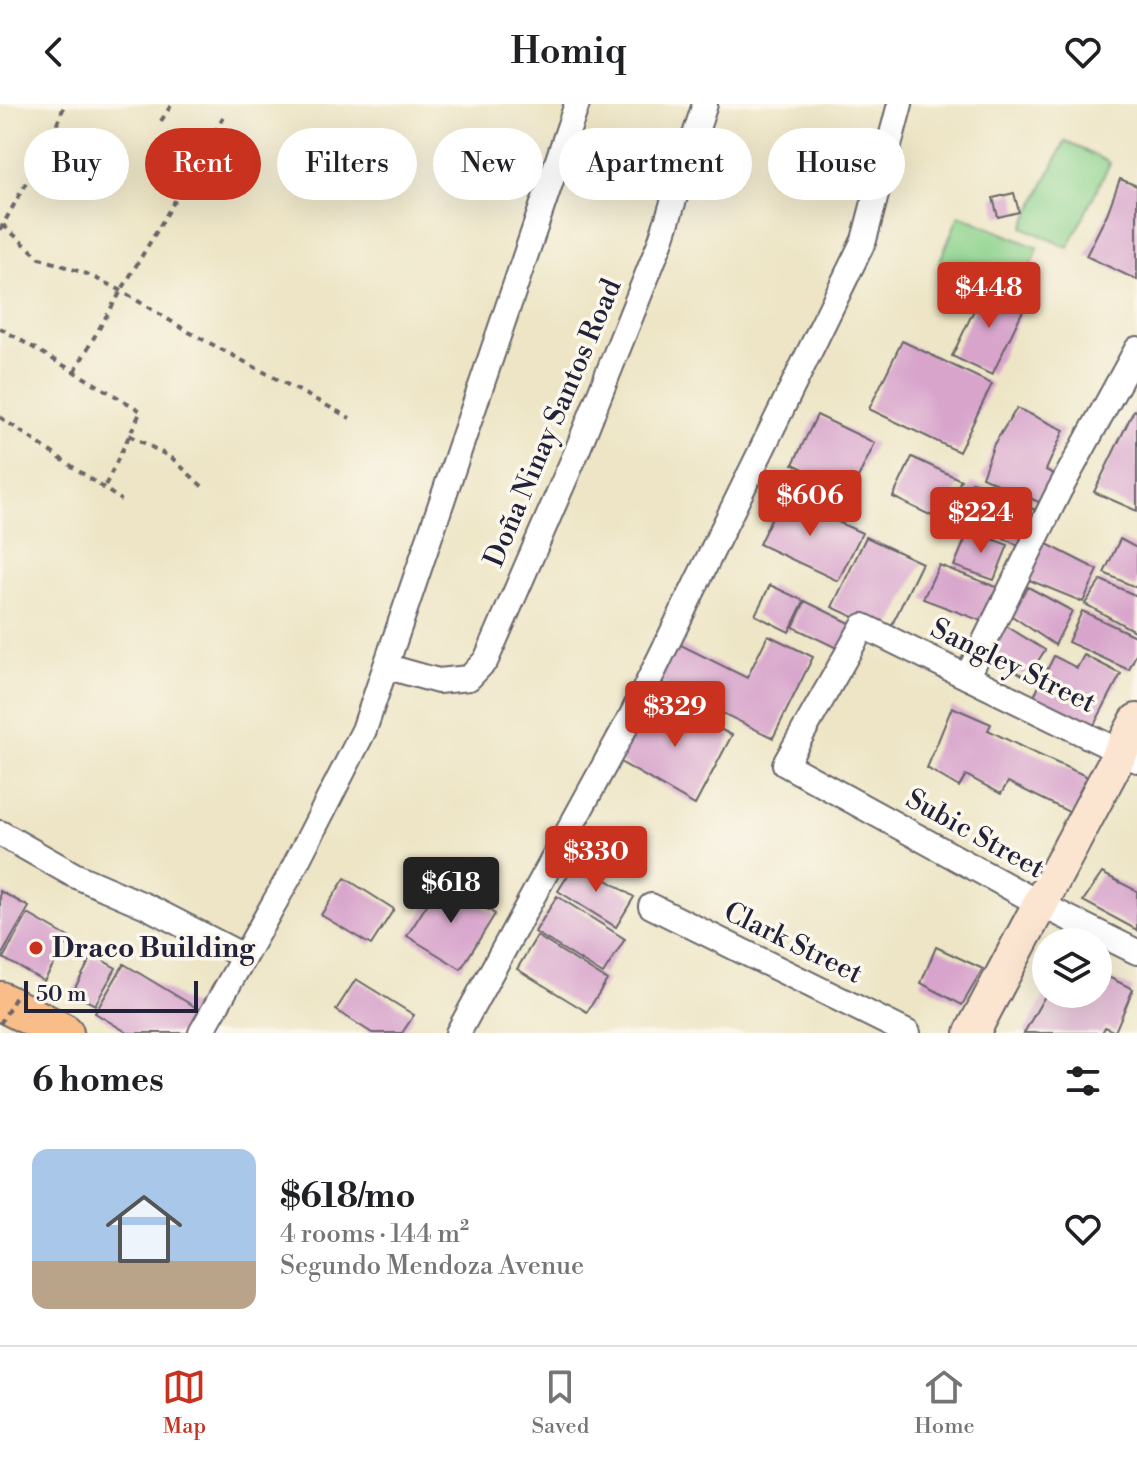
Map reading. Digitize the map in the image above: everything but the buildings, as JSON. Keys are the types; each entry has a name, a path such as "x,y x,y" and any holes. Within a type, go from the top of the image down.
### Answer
{"main road":[{"path":"8,998 64,1033"}],"street":[{"path":"201,1033 290,875 364,730 388,667 577,104"},
{"name":"Doña Ninay Santos Road","path":"388,667 438,681 469,678 486,660 577,451 655,256 705,104"},
{"path":"458,1033 633,713 864,240 900,104"},
{"path":"967,677 1059,491 1137,349"},
{"name":"Sangley Street","path":"785,764 863,626 1129,756"},
{"path":"972,1033 1129,756 1137,721"},
{"name":"Subic Street","path":"785,764 1042,905 1137,952"},
{"path":"0,833 74,875 146,906 243,956"},
{"name":"Clark Street","path":"651,906 908,1033"}],"path":[{"path":"65,104 53,134 1,228 40,258 87,274 120,290 187,331 350,418"},
{"path":"161,121 172,104"},
{"path":"75,371 226,112"},
{"path":"0,328 141,411 104,488"},
{"path":"0,417 121,500"},
{"path":"129,435 172,458 204,488"},
{"path":"0,1024 8,998"}],"green space":[{"path":"1065,141 1110,163 1068,248 1023,227"},
{"path":"959,215 1038,248 1019,295 939,263"}],"place":[{"name":"Draco Building","path":"36,948"}]}
